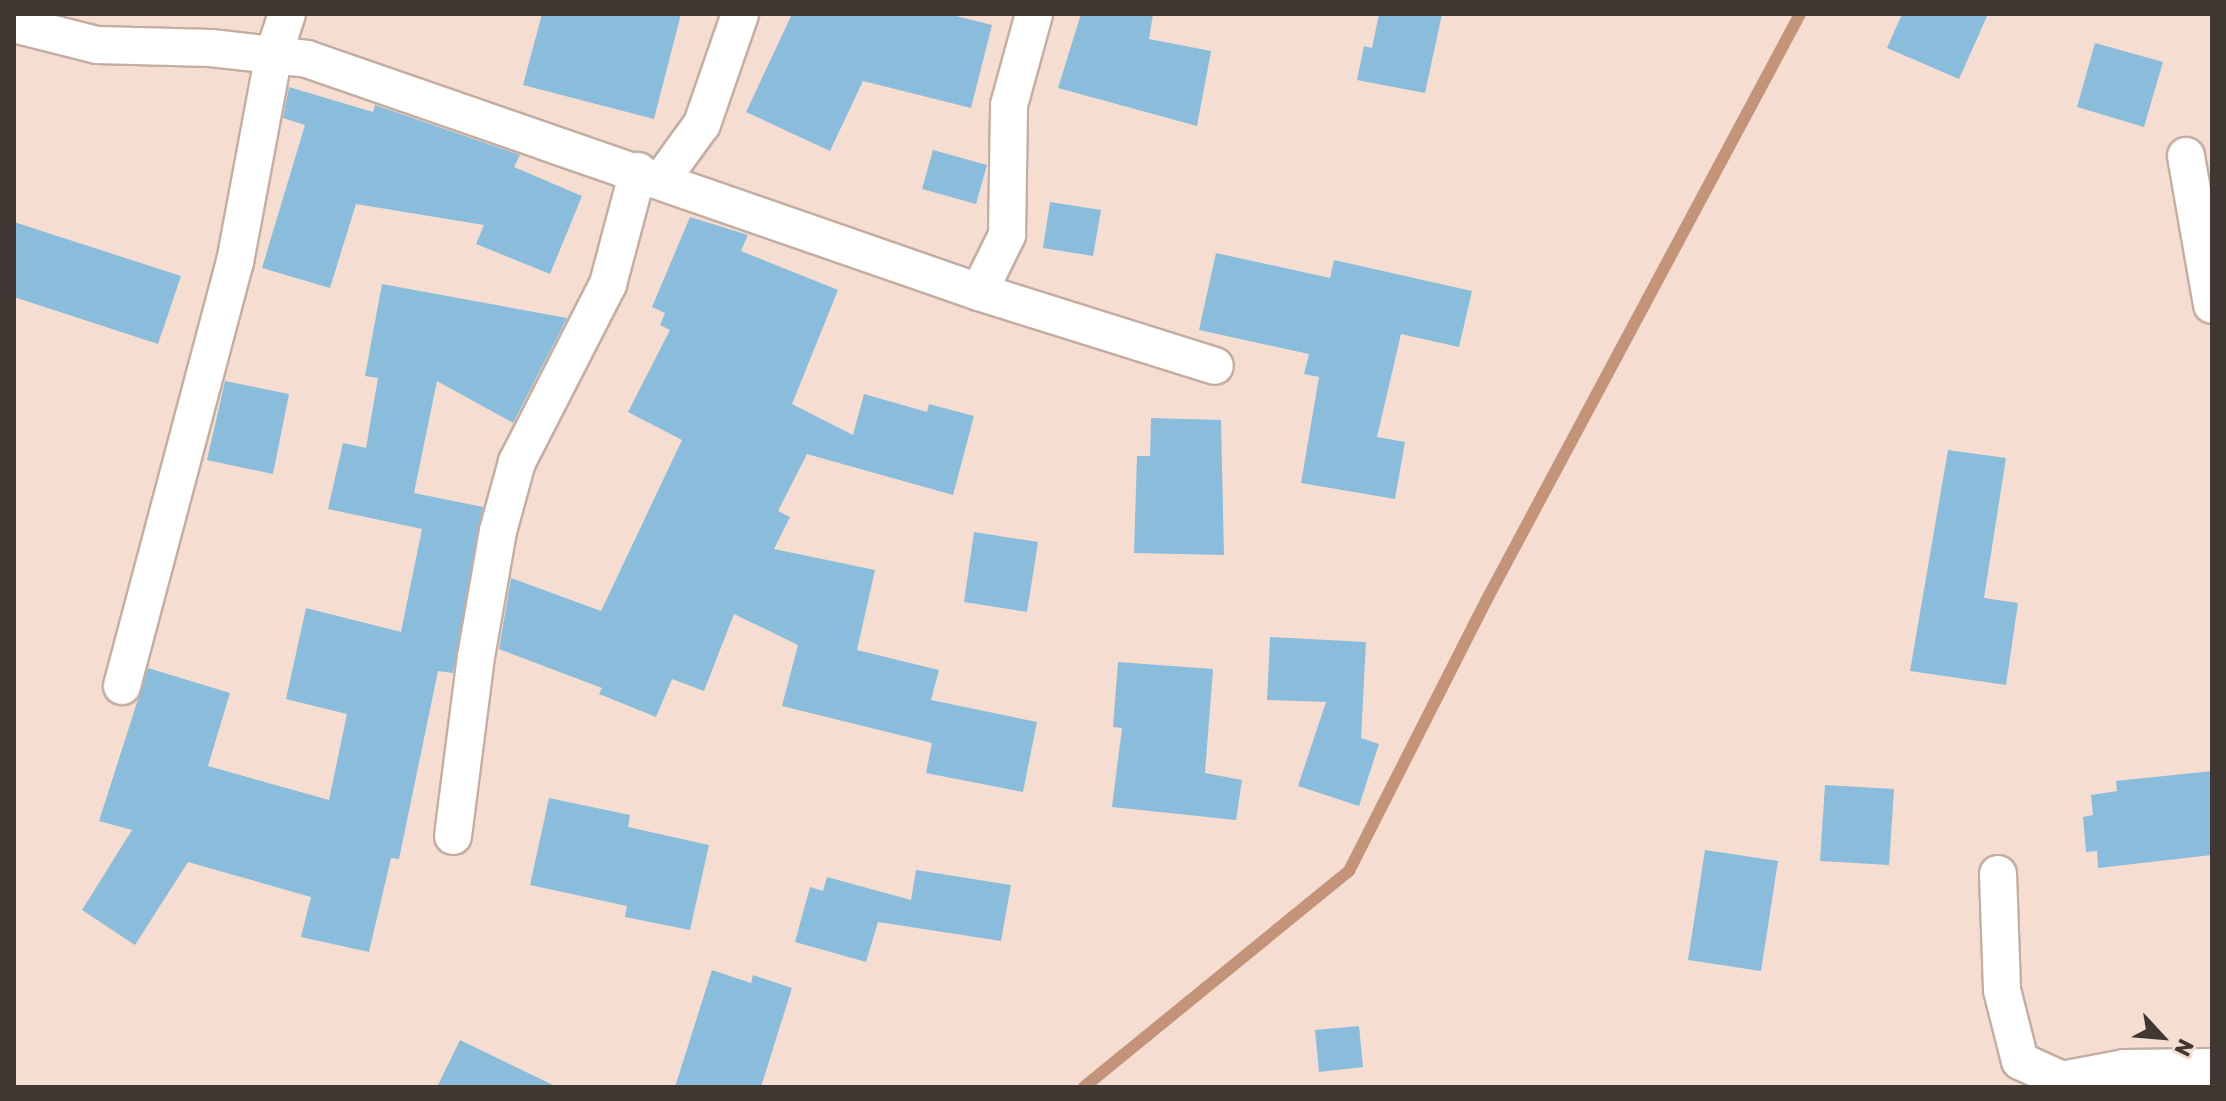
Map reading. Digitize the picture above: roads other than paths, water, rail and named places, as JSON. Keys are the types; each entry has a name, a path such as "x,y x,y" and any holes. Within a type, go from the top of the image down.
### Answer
{"street":[{"path":"122,686 235,262 274,53 287,14"},
{"path":"453,836 476,657 509,490 543,406 608,284 650,175 702,124 740,14"},
{"path":"979,292 1007,235 1009,105 1034,14"},
{"path":"14,24 97,45 274,53 307,59 650,175 979,292 1215,366"},
{"path":"2186,156 2212,305"},
{"path":"1998,874 2002,990 2020,1061 2062,1080 2125,1068 2212,1067"}],"waterway":[{"path":"1084,1087 1349,871 1487,599 1800,14"}]}
